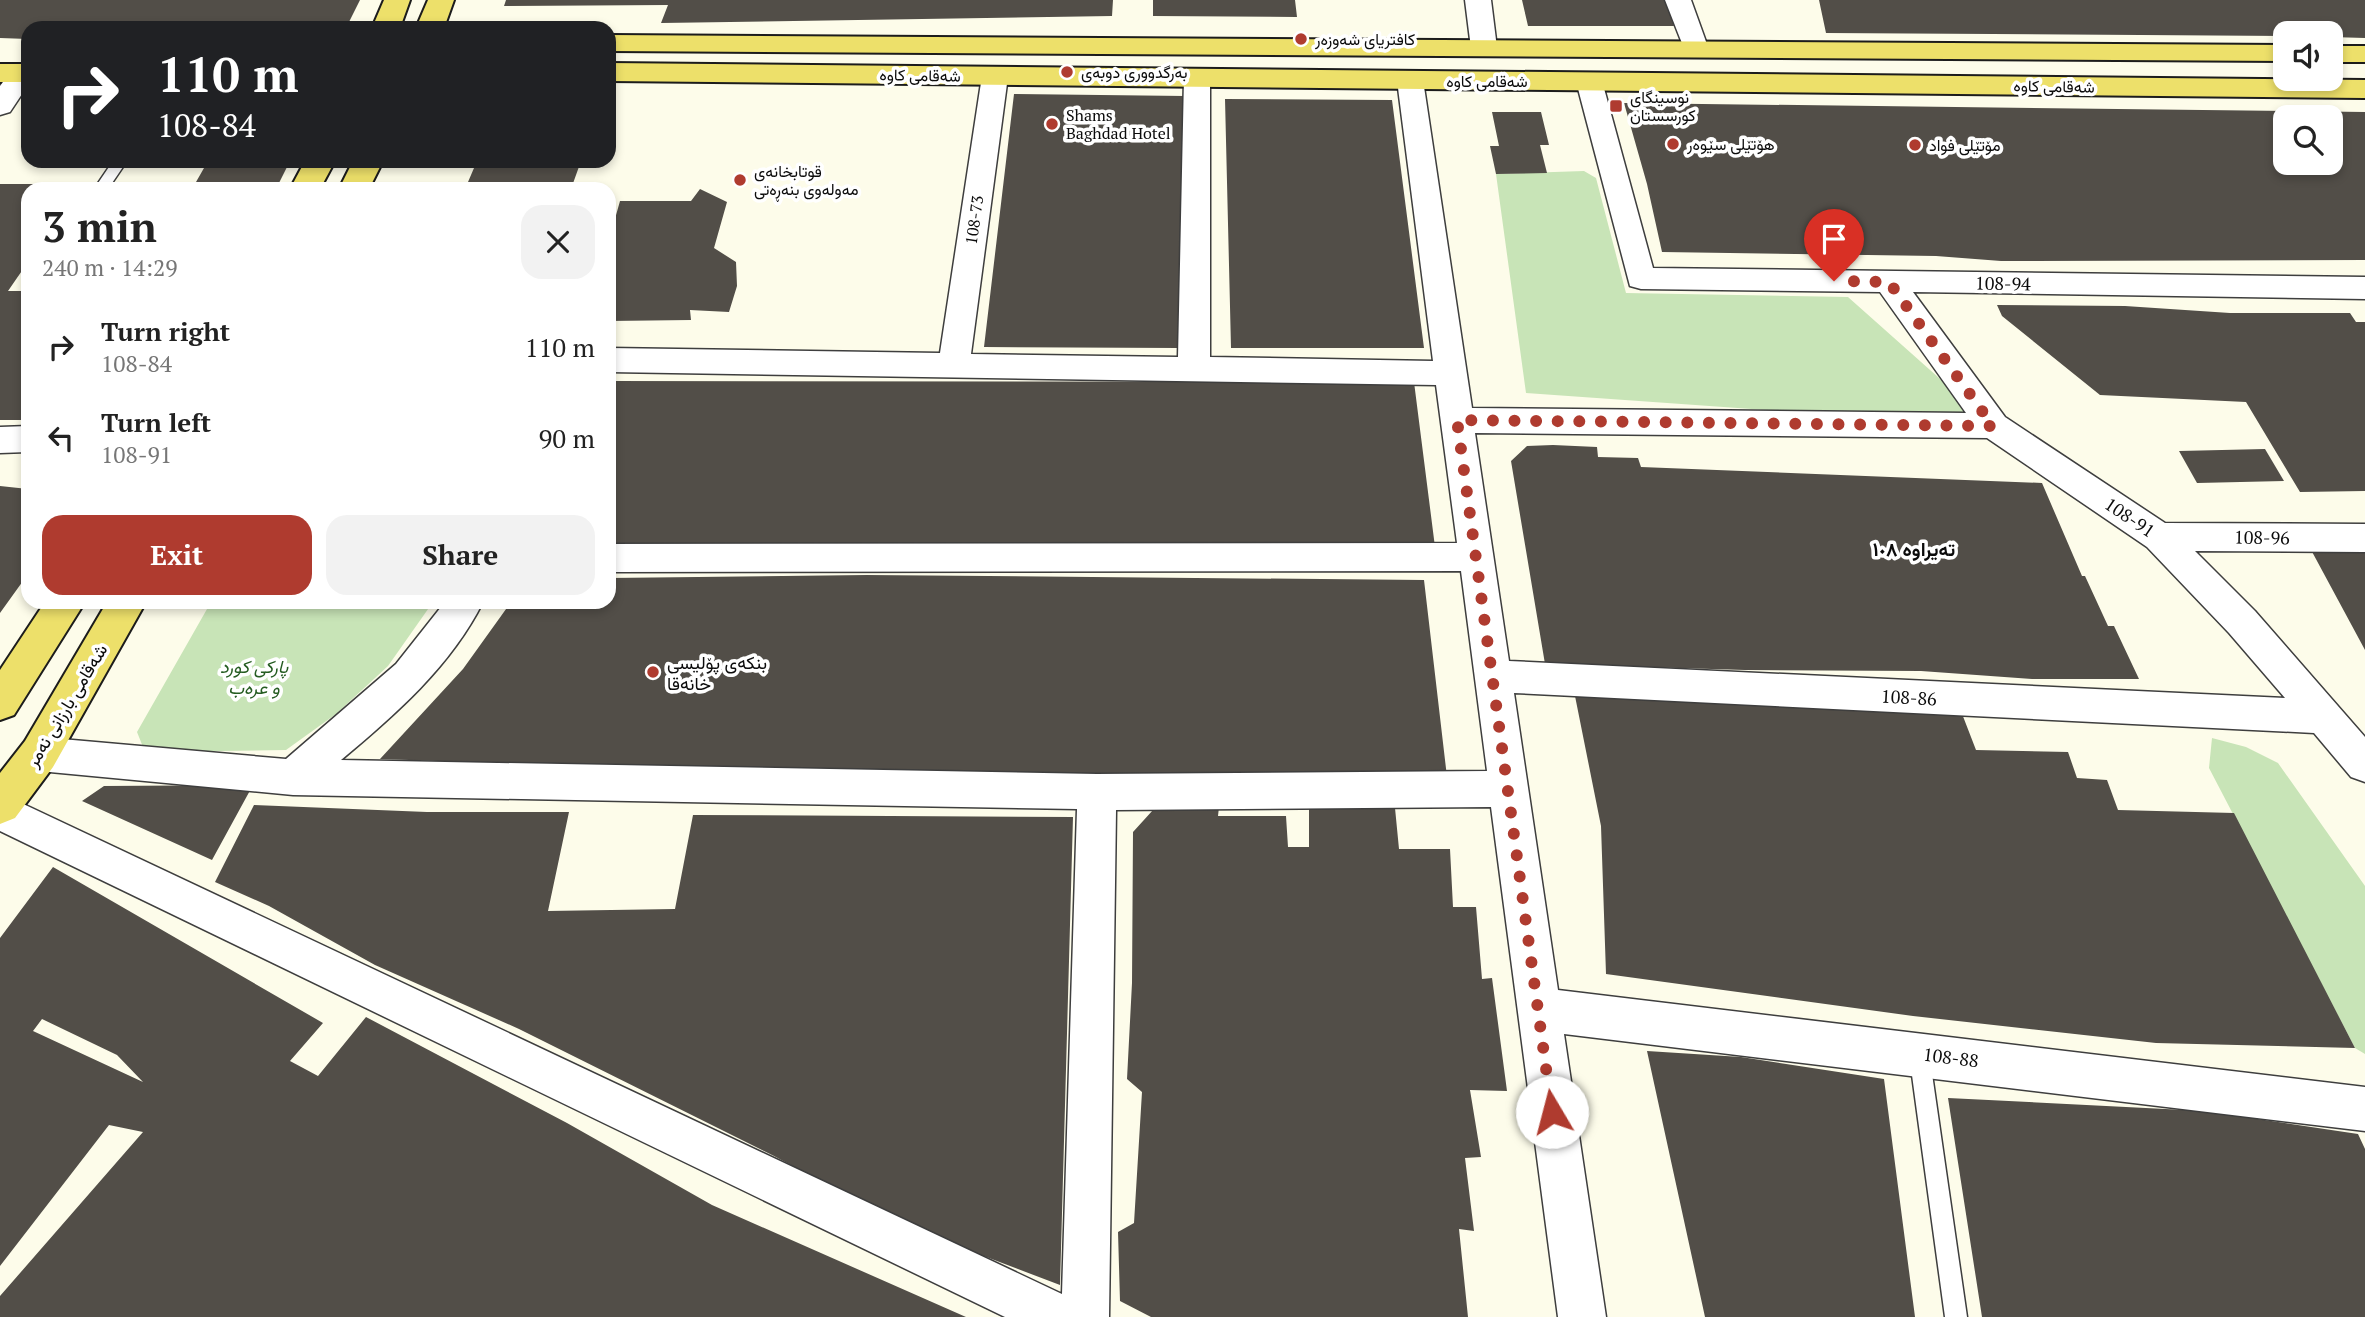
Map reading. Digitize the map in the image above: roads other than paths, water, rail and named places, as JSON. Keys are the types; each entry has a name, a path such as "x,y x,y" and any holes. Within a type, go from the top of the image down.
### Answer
{"main road":[{"path":"389,21 397,0"},
{"path":"433,21 441,0"},
{"name":"شەقامی کاوە","path":"616,43 2273,53"},
{"path":"1055,76 1059,46"},
{"path":"0,50 20,67"},
{"path":"2343,54 2365,54"},
{"name":"شەقامی کاوە","path":"616,72 2365,89"},
{"path":"0,703 61,609"},
{"name":"شەقامی بارزانی نەمر","path":"0,805 38,754 124,609"}],"street":[{"path":"1478,0 1483,48"},
{"path":"1678,0 1696,50"},
{"path":"0,106 20,67"},
{"name":"108-73","path":"954,365 995,76"},
{"path":"1194,370 1197,78"},
{"path":"1410,80 1537,1009 1582,1317"},
{"name":"108-94","path":"1589,81 1641,278 2365,288"},
{"name":"108-91","path":"1889,282 1993,426 2159,537 2242,622 2365,765"},
{"path":"616,360 1451,373"},
{"path":"1457,420 1993,426"},
{"path":"0,440 21,439"},
{"name":"108-96","path":"2159,537 2365,538"},
{"path":"616,558 1475,557"},
{"path":"293,777 375,710 446,634 461,609"},
{"name":"108-86","path":"1492,676 2326,717"},
{"path":"38,754 293,777 1097,792 1508,789"},
{"path":"1085,1317 1097,792"},
{"path":"0,811 1057,1317"},
{"name":"108-88","path":"1537,1009 1919,1053 2365,1109"}],"lane":[{"path":"1919,1053 1956,1317"}],"place":[{"name":"کافتریای شەوزەر","path":"1301,39"},
{"name":"بەرگدووری دوبەی","path":"1067,72"},
{"name":"نوسینگای کورسستان","path":"1616,106"},
{"name":"Shams Baghdad Hotel","path":"1052,124"},
{"name":"هۆتێلی سێوەر","path":"1673,144"},
{"name":"مۆتێلی فواد","path":"1915,145"},
{"name":"قوتابخانەی مەولەوی بنەڕەتی","path":"740,180"},
{"name":"بنکەی پۆلیسی خانەقا","path":"653,672"}],"district":[{"name":"تەیراوە ١٠٨","path":"1914,548"}],"park label":[{"name":"پاركی كورد و عرەب","path":"254,676"}]}
